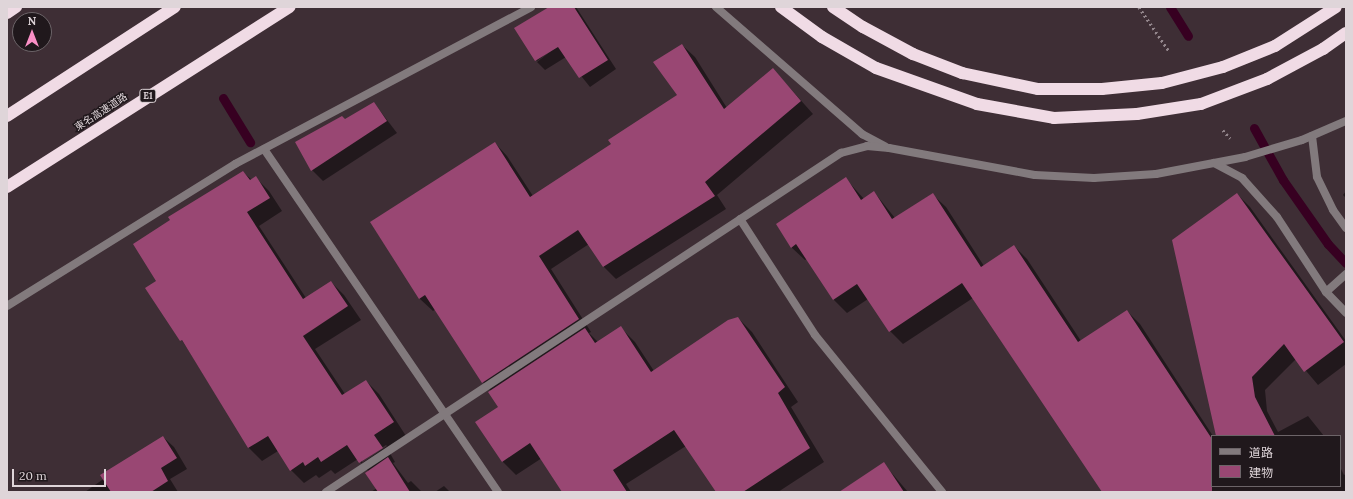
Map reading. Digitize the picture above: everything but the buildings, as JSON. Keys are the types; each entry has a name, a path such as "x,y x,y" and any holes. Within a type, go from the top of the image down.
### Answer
{"highway":[{"path":"7,13 16,7"},
{"path":"7,116 175,7"},
{"name":"東名高速道路","path":"7,187 290,7"},
{"path":"781,7 822,37 876,68 977,104 1054,118 1136,114 1201,104 1267,79 1323,49 1346,33"},
{"path":"833,7 863,27 913,54 962,73 1038,89 1102,89 1162,83 1223,67 1275,46 1336,7"}],"street":[{"path":"7,306 235,164 530,7"},
{"path":"716,7 862,134 889,148"},
{"path":"326,492 841,153 867,146 889,148 1028,174 1087,178 1156,174 1245,158 1302,140 1346,122"},
{"path":"1312,136 1317,177 1333,210 1346,228"},
{"path":"264,149 498,492"},
{"path":"1214,163 1242,178 1277,217 1326,292 1346,313"},
{"path":"740,219 815,335 942,492"},
{"path":"1326,292 1346,274"}],"path":[{"path":"1139,7 1169,51"}],"waterway":[{"path":"1170,7 1188,36"},
{"path":"223,98 250,142"},
{"path":"1254,128 1283,180 1328,244 1346,263"}]}
